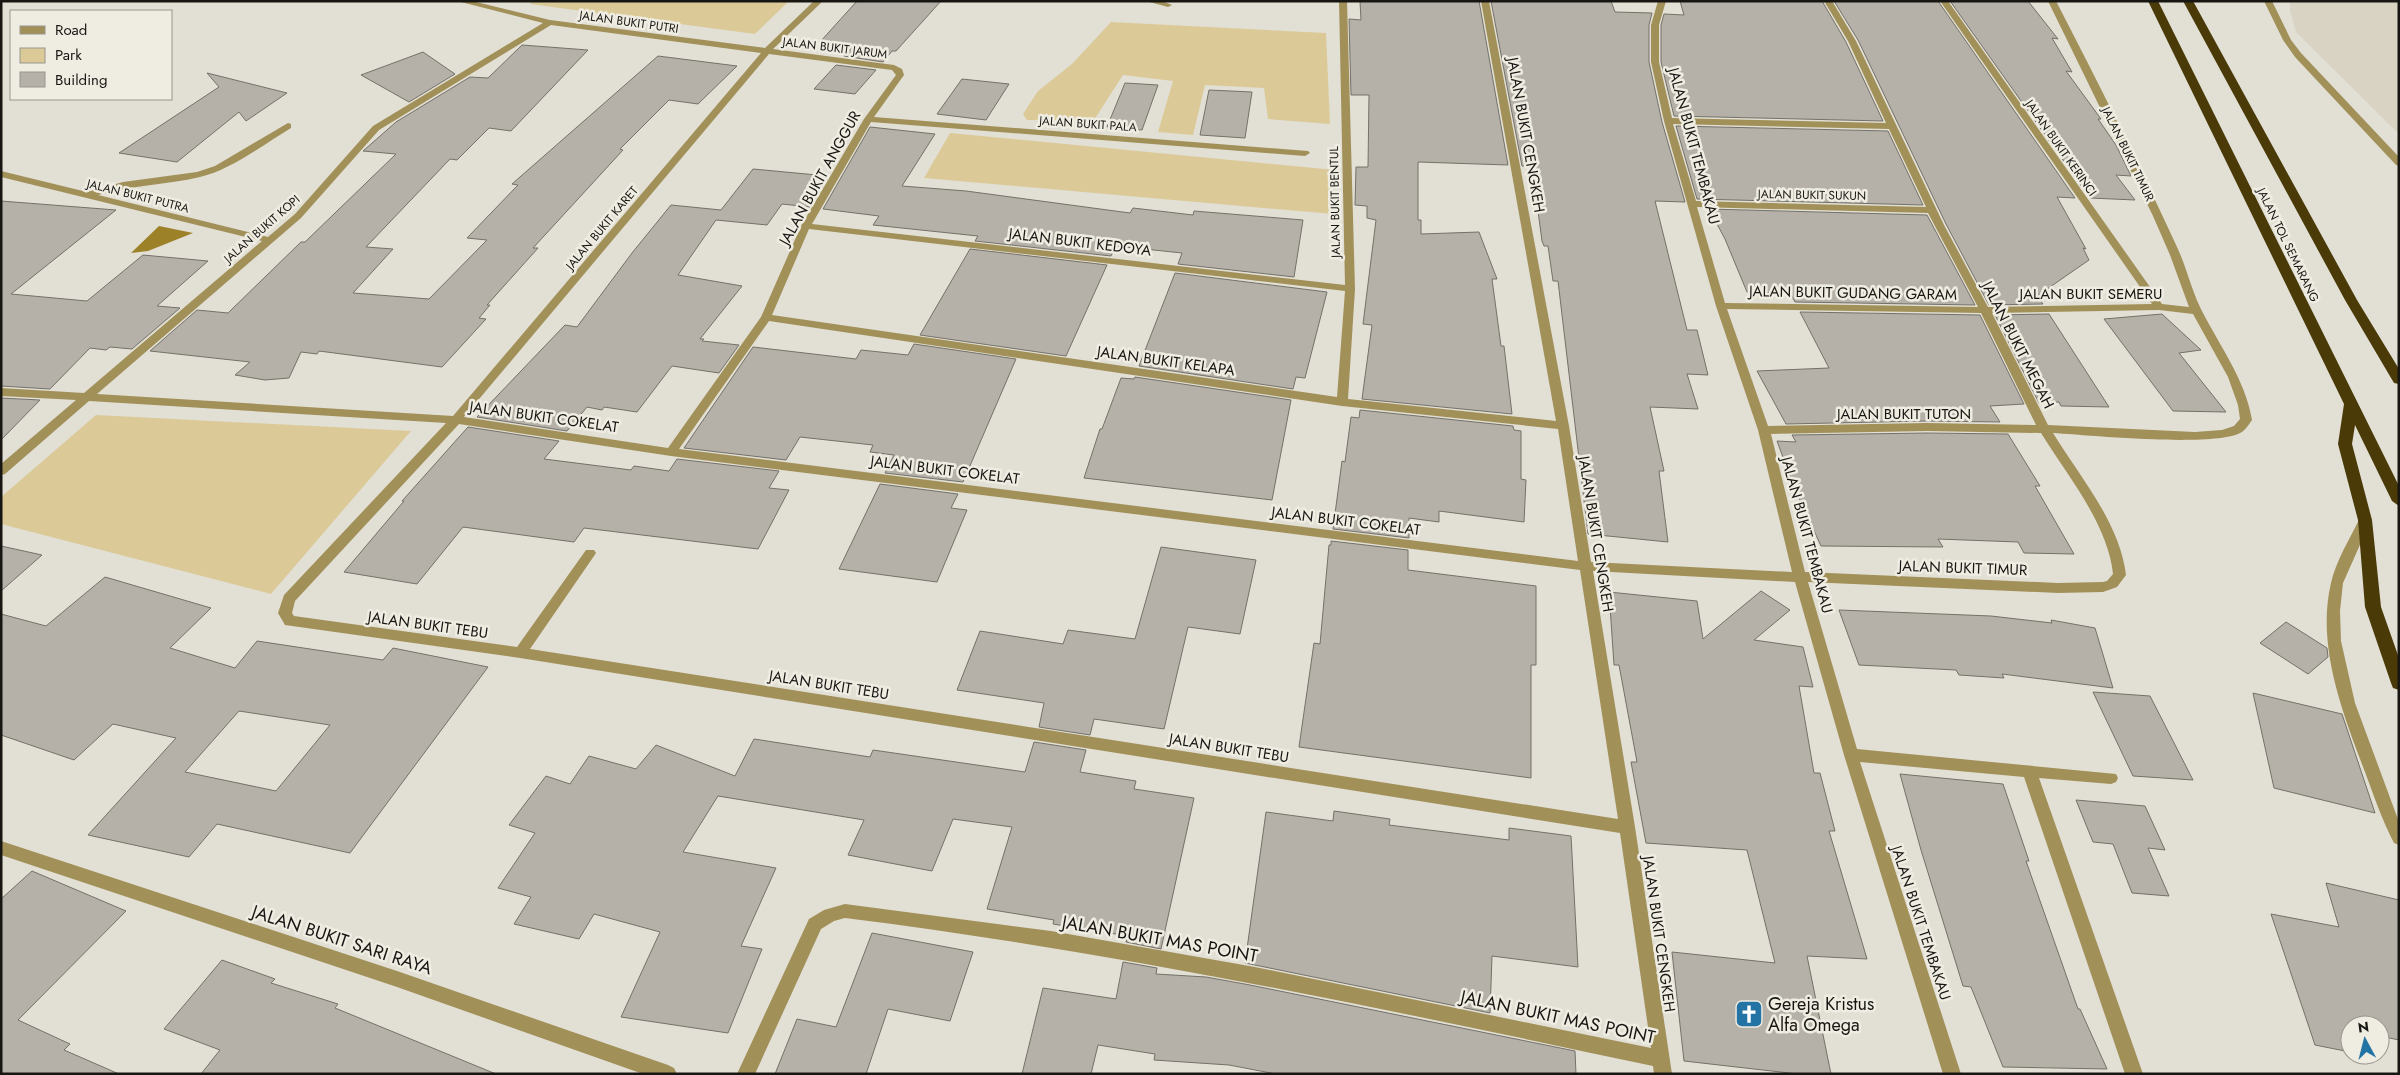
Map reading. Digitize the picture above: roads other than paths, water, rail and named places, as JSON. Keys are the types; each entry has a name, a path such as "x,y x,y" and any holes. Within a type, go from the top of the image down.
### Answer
{"highway":[{"name":"JALAN TOL SEMARANG","path":"2153,1 2399,501"},
{"name":"JALAN TOL SEMARANG","path":"2188,1 2351,300 2399,380"},
{"path":"2351,404 2346,444 2365,520 2373,607 2399,683"}],"street":[{"name":"JALAN BUKIT PUTRI","path":"461,1 550,22 766,52"},
{"name":"JALAN BUKIT KARET","path":"456,420 766,52 818,1"},
{"path":"1150,1 1168,4"},
{"name":"JALAN BUKIT BENTUL","path":"1342,402 1350,289 1343,1"},
{"name":"JALAN BUKIT CENGKEH","path":"1485,1 1563,426 1627,827 1662,1066"},
{"name":"JALAN BUKIT TEMBAKAU","path":"1662,1 1654,25 1655,62 1668,121 1721,306 1764,430 1800,578 1851,755 1952,1074"},
{"name":"JALAN BUKIT MEGAH","path":"1828,1 1852,41 1932,210 1985,310 2044,429 2109,531 2118,557 2120,575"},
{"name":"JALAN BUKIT KERINCI","path":"1944,1 2159,308"},
{"name":"JALAN BUKIT TIMUR","path":"2044,429 2195,436 2223,434 2238,429 2246,420 2238,387 2197,311 2158,216 2052,1"},
{"path":"2268,1 2287,40 2298,55 2399,163"},
{"name":"JALAN BUKIT KOPI","path":"1,471 270,240 316,197 376,128 550,22"},
{"name":"JALAN BUKIT JARUM","path":"766,52 894,68 899,71"},
{"name":"JALAN BUKIT ANGGUR","path":"671,452 766,317 806,226 868,119 900,75 899,71"},
{"name":"JALAN BUKIT PALA","path":"868,119 1305,153"},
{"path":"1668,121 1891,126"},
{"path":"85,195 123,185 199,175 218,168 288,126"},
{"name":"JALAN BUKIT PUTRA","path":"1,174 270,240"},
{"name":"JALAN BUKIT SUKUN","path":"1692,204 1932,210"},
{"name":"JALAN BUKIT KEDOYA","path":"806,226 1350,289"},
{"name":"JALAN BUKIT GUDANG GARAM","path":"1721,306 1985,310"},
{"name":"JALAN BUKIT SEMERU","path":"1985,310 2159,308 2197,311"},
{"name":"JALAN BUKIT KELAPA","path":"766,317 1342,402 1563,426"},
{"name":"JALAN BUKIT COKELAT","path":"1,392 456,420 671,452 1584,566 1800,578"},
{"name":"JALAN BUKIT TEBU","path":"456,420 289,600 285,613 290,621 520,654 1627,827"},
{"name":"JALAN BUKIT TUTON","path":"1764,430 2044,429"},
{"path":"2365,520 2337,582 2332,630 2347,700 2390,820 2399,838"},
{"path":"520,654 590,553"},
{"name":"JALAN BUKIT TIMUR","path":"1800,578 2058,588 2103,587 2112,584 2120,575"},
{"path":"1851,755 2111,778"},
{"path":"2030,772 2134,1074"},
{"name":"JALAN BUKIT SARI RAYA","path":"1,848 397,978 668,1074"},
{"name":"JALAN BUKIT MAS POINT","path":"746,1074 815,924 830,915 846,911 950,922 1268,978 1662,1066"}],"place":[{"name":"Gereja Kristus Alfa Omega","path":"1749,1014"}]}
